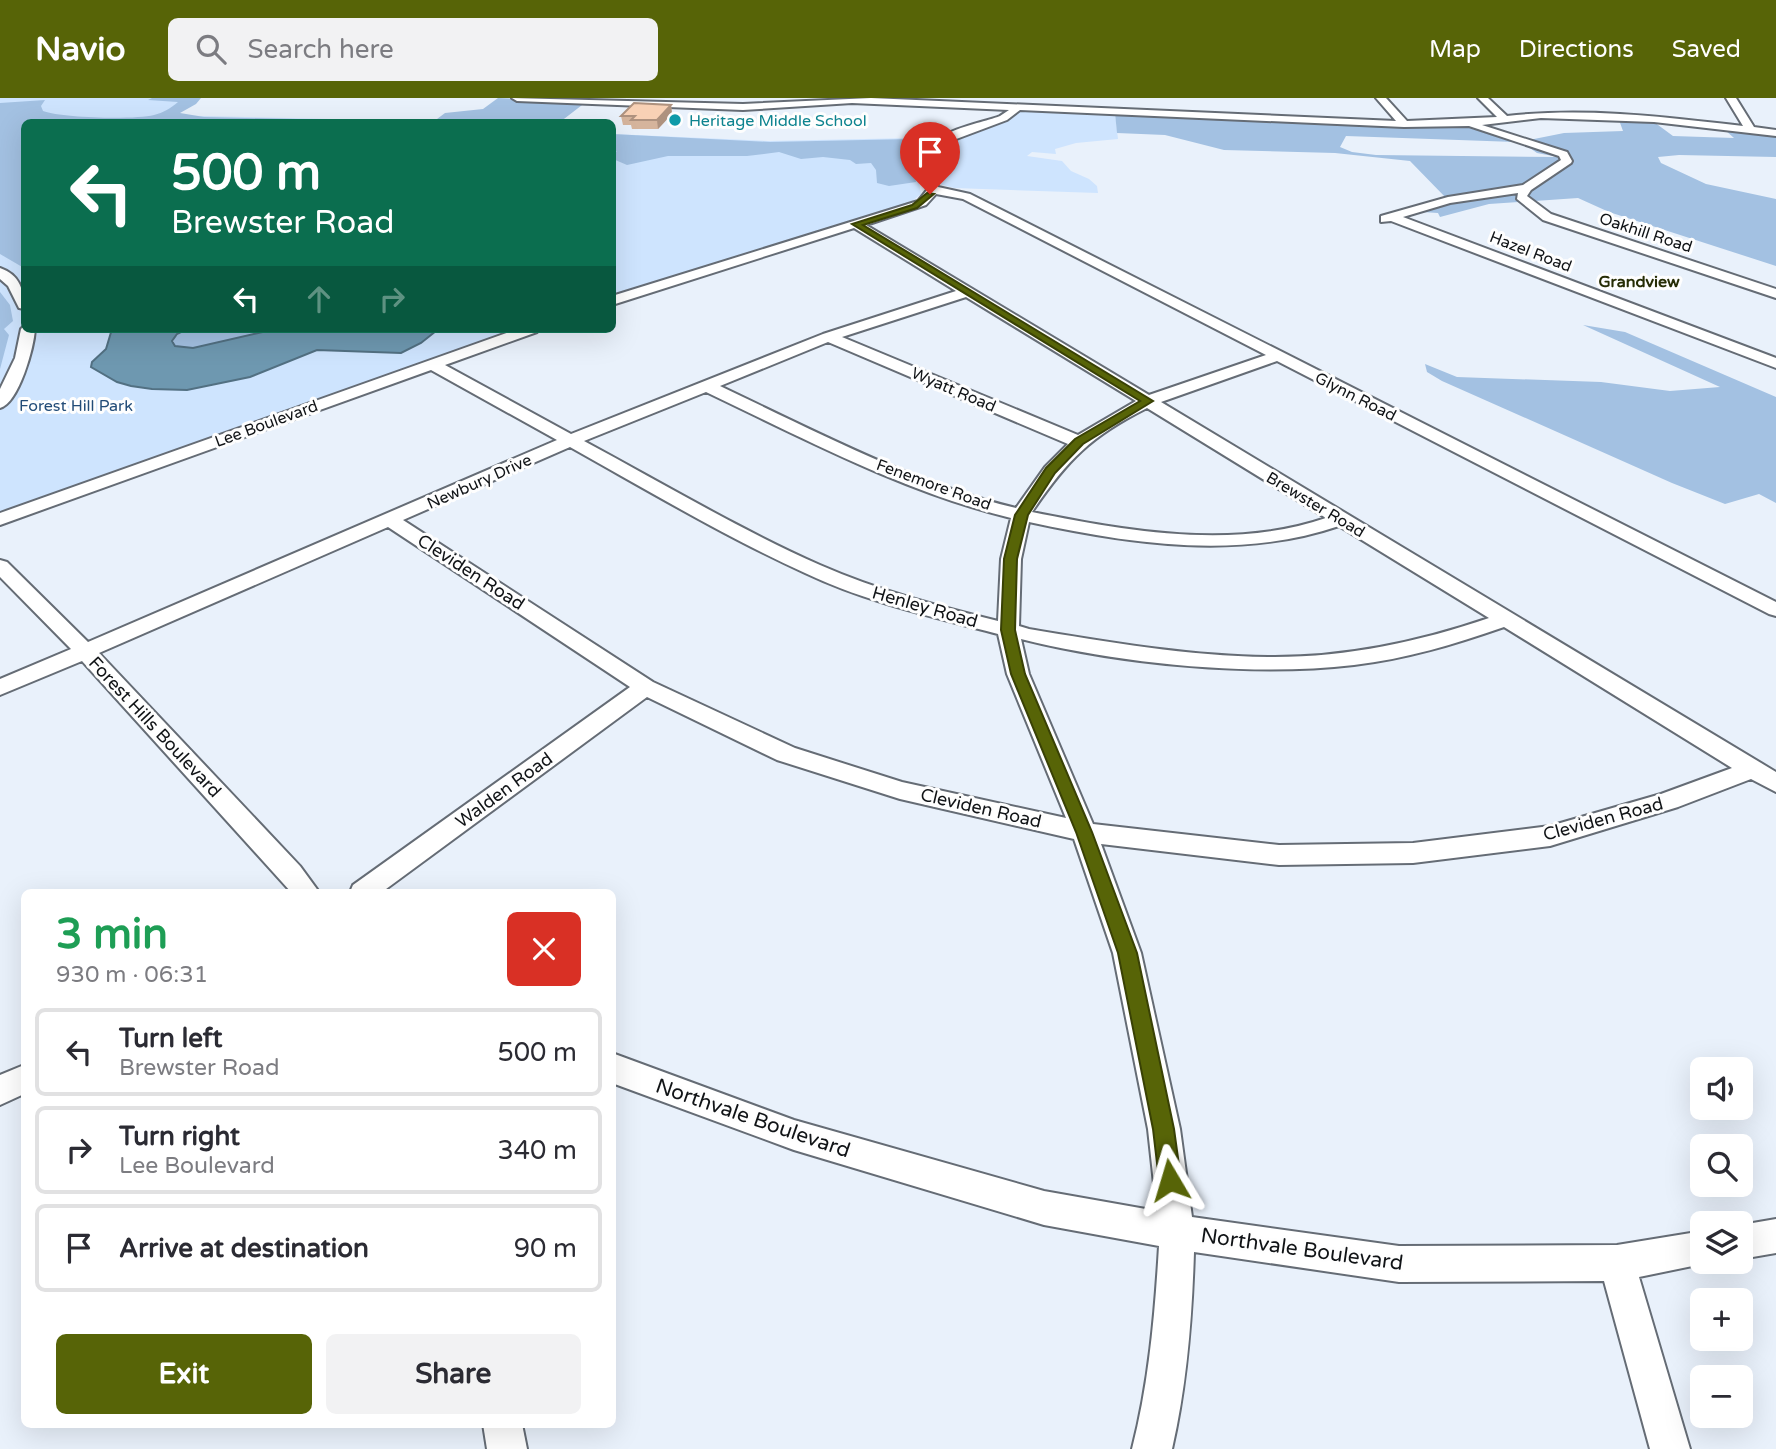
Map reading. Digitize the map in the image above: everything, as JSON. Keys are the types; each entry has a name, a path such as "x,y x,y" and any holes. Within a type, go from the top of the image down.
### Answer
{"street":[{"path":"517,98 642,100 753,107 841,100 1019,103 1174,110 1292,120 1404,124 1469,123 1541,115 1654,119 1776,133"},
{"path":"1381,98 1404,124"},
{"path":"1483,98 1504,118"},
{"path":"1731,98 1751,131"},
{"path":"616,300 922,203 933,190 926,171 935,145 963,131 1002,120 1019,103"},
{"path":"1283,108 1292,120"},
{"path":"1469,123 1565,157 1567,161 1526,188"},
{"name":"Hazel Road","path":"1526,188 1448,200 1384,219 1776,363"},
{"name":"Oakhill Road","path":"1526,188 1521,197 1548,217 1776,294"},
{"name":"Glynn Road","path":"933,190 966,196 1776,610"},
{"name":"Brewster Road","path":"856,224 1776,783"},
{"path":"0,272 14,284 21,299"},
{"name":"Newbury Drive","path":"0,688 569,441 705,385 828,337 966,292"},
{"path":"0,403 21,365 28,333"},
{"name":"Lee Boulevard","path":"0,519 520,333"},
{"name":"Wyatt Road","path":"828,337 1079,442"},
{"path":"1152,1449 1162,1408 1174,1299 1177,1232 1164,1129 1127,953 1084,832 1018,674 1008,630 1011,559 1021,515 1051,471 1079,442 1148,401 1202,380 1278,356"},
{"name":"Henley Road","path":"431,364 737,532 814,570 908,605 1008,630 1132,653 1269,664 1355,658 1440,642 1507,619"},
{"name":"Fenemore Road","path":"705,385 906,477 963,499 1021,515 1121,533 1215,540 1286,537 1342,519"},
{"name":"Cleviden Road","path":"391,520 645,687 786,754 900,790 1084,832 1279,855 1413,853 1550,836 1669,801 1753,769"},
{"name":"Forest Hills Boulevard","path":"0,566 84,651 304,889"},
{"name":"Walden Road","path":"367,889 645,687"},
{"name":"Northvale Boulevard","path":"618,1078 794,1135 1045,1208 1177,1232 1399,1264 1617,1263 1690,1250"},
{"path":"0,1091 21,1080"},
{"path":"1753,1240 1776,1236"},
{"path":"1617,1263 1670,1449"},
{"path":"503,1428 507,1449"}],"green space":[{"name":"Forest Hill Park","path":"0,98 194,98 160,115 335,119 21,119 21,333 507,333 0,512"},
{"path":"1017,108 1115,113 1118,139 1076,143 1055,149 1056,154 1032,152 1027,156 1062,161 1071,171 1097,186 1098,193 954,188 942,185 926,171 935,145 994,123"},
{"path":"616,134 768,141 913,138 928,144 917,170 921,194 910,203 616,296"}],"shaded area":[{"path":"201,98 180,113 204,117 294,119 21,119 21,266 0,254 0,103 45,100 41,106 43,111 81,117 115,118 154,115 178,102 148,100"},
{"path":"498,98 586,102 564,119 437,119 445,113 483,109"},
{"path":"1115,113 1467,127 1515,142 1346,136 1340,147 1352,152 1376,155 1558,157 1537,153 1527,146 1529,140 1564,133 1623,131 1619,120 1654,122 1673,136 1734,138 1725,130 1776,135 1776,157 1658,157 1661,163 1706,184 1776,199 1776,266 1609,212 1578,198 1489,204 1440,217 1438,213 1422,212 1423,209 1447,199 1410,161 1335,153 1224,150 1165,135 1117,133"},
{"path":"616,134 770,142 911,139 927,144 922,146 916,159 916,182 889,186 877,183 876,170 871,163 856,164 850,160 823,157 801,159 779,152 747,156 668,156 627,165 616,160"},
{"path":"0,292 10,305 13,321 4,329 9,335 0,369"},
{"path":"1583,325 1625,332 1776,397 1776,503 1759,494 1725,504 1672,483 1427,372 1425,364 1457,377 1601,382 1670,391 1720,387"},
{"path":"111,333 179,333 172,341 175,346 193,348 259,333 434,333 401,353 317,350 250,377 187,390 152,389 117,382 91,367 92,362 106,349"},
{"path":"181,333 259,333 193,348 175,346 173,338"}],"building":[{"path":"634,103 671,105 657,120 631,120 635,116 621,116"}],"place":[{"name":"Heritage Middle School","path":"675,120"}],"district":[{"name":"Grandview","path":"1639,281"}],"route":[{"path":"930,194 926,200 915,206 856,224 1148,401 1079,442 1051,471 1021,515 1011,559 1008,630 1018,674 1084,832 1127,953 1164,1129 1170,1180"}]}
